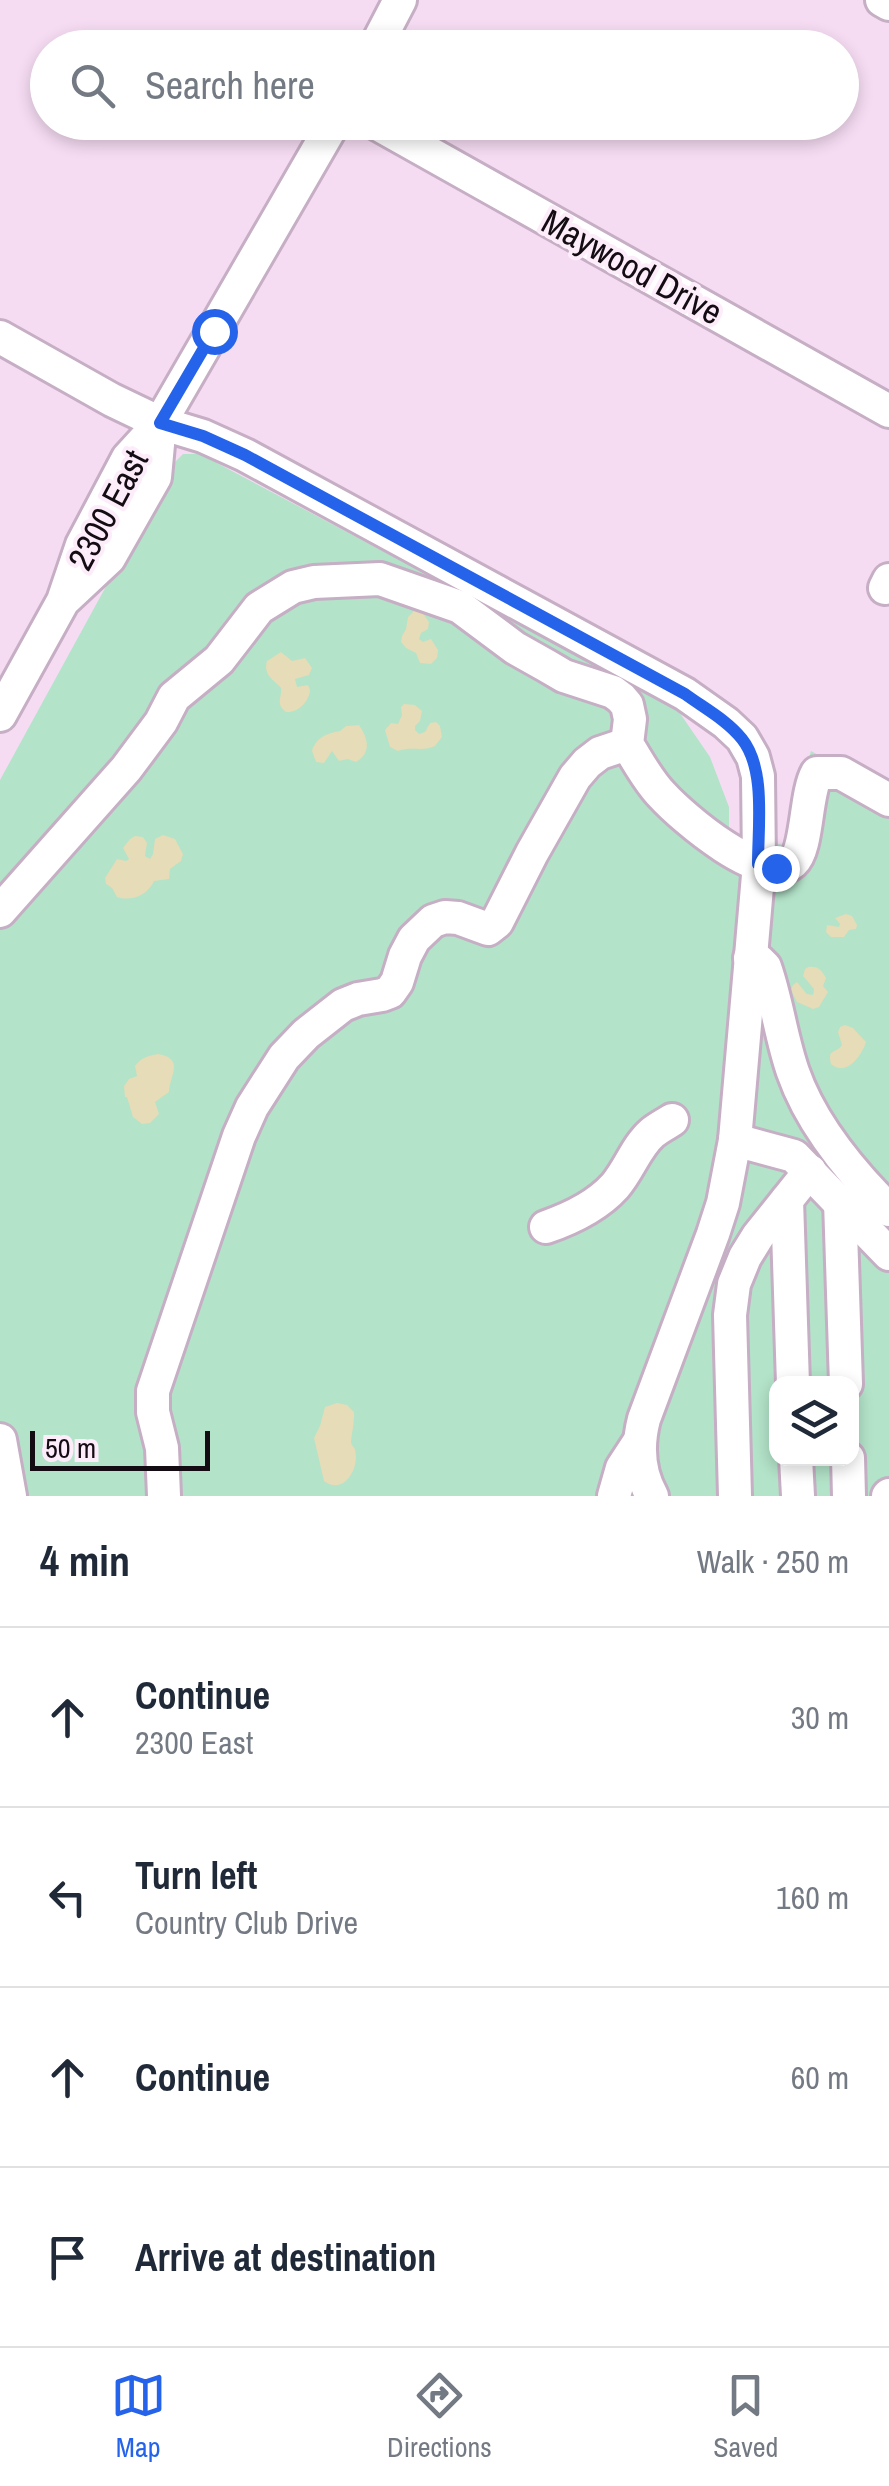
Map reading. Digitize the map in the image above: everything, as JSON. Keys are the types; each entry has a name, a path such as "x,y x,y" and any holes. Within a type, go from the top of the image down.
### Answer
{"street":[{"path":"384,30 400,0"},
{"path":"882,0 889,4"},
{"name":"2300 East","path":"0,715 63,602 109,558 156,477 160,423 324,140"},
{"name":"Maywood Drive","path":"406,140 889,411"},
{"path":"0,337 160,423 245,455 685,694 726,722 753,756 758,776 758,864 736,1140 723,1203 638,1442 622,1468 614,1496"},
{"path":"0,911 126,769 174,697 219,660 259,608 278,595 314,582 380,579 460,607 564,676 613,692 627,705 627,744 660,794 726,848 758,864 776,868 792,863 799,853 809,794 817,773 840,773 889,800"},
{"path":"164,1496 153,1390 239,1136 265,1085 284,1057 331,1014 358,998 390,992 414,939 433,921 445,916 488,929 496,922 575,777 600,753 627,744"},
{"path":"750,958 765,967 804,1100 836,1149 889,1210"},
{"path":"546,1227 584,1211 605,1196 618,1184 645,1140 672,1120"},
{"path":"736,1140 794,1156 889,1254"},
{"path":"735,1496 731,1298 734,1284 758,1236 810,1171"},
{"path":"786,1200 794,1376"},
{"path":"840,1202 846,1376"},
{"path":"0,1440 10,1496"},
{"path":"638,1442 640,1463 652,1496"},
{"path":"796,1466 798,1496"},
{"path":"848,1466 849,1496"}],"green space":[{"path":"183,454 200,454 675,706 710,757 729,807 729,838 784,845 811,751 889,794 889,1496 0,1496 0,780 173,464"}],"sand":[{"path":"414,611 422,612 429,622 419,639 431,639 438,650 431,664 420,663 416,653 401,642 408,617"},
{"path":"281,652 292,661 305,658 312,668 309,675 295,679 297,687 308,685 308,699 290,712 281,706 281,688 266,670 267,661"},
{"path":"404,704 415,705 422,711 415,726 419,734 430,723 440,726 442,737 435,746 398,751 390,747 385,730 391,723 398,724"},
{"path":"359,725 367,745 361,758 356,762 339,761 332,751 324,763 316,762 312,751 319,739 346,726"},
{"path":"163,835 175,839 183,854 181,861 170,869 169,879 154,881 138,896 117,897 105,878 117,859 129,859 123,848 135,836 143,837 147,843 145,856 150,859 155,839"},
{"path":"852,916 856,929 849,930 844,937 831,937 826,932 827,925 839,927 835,918"},
{"path":"808,967 821,971 828,992 819,1007 813,1009 797,1002 791,990 797,982 807,994 813,995 814,989 803,976"},
{"path":"845,1025 866,1042 857,1059 842,1068 831,1064 830,1056 842,1045 838,1032"},
{"path":"158,1054 174,1063 169,1092 155,1102 159,1114 150,1123 142,1124 133,1117 124,1086 137,1076 138,1063"},
{"path":"337,1403 354,1412 351,1443 356,1457 349,1478 331,1485 324,1481 314,1438 325,1407"}],"route":[{"path":"214,331 160,423 245,455 685,694 726,722 753,756 758,776 758,864 776,868"}]}
